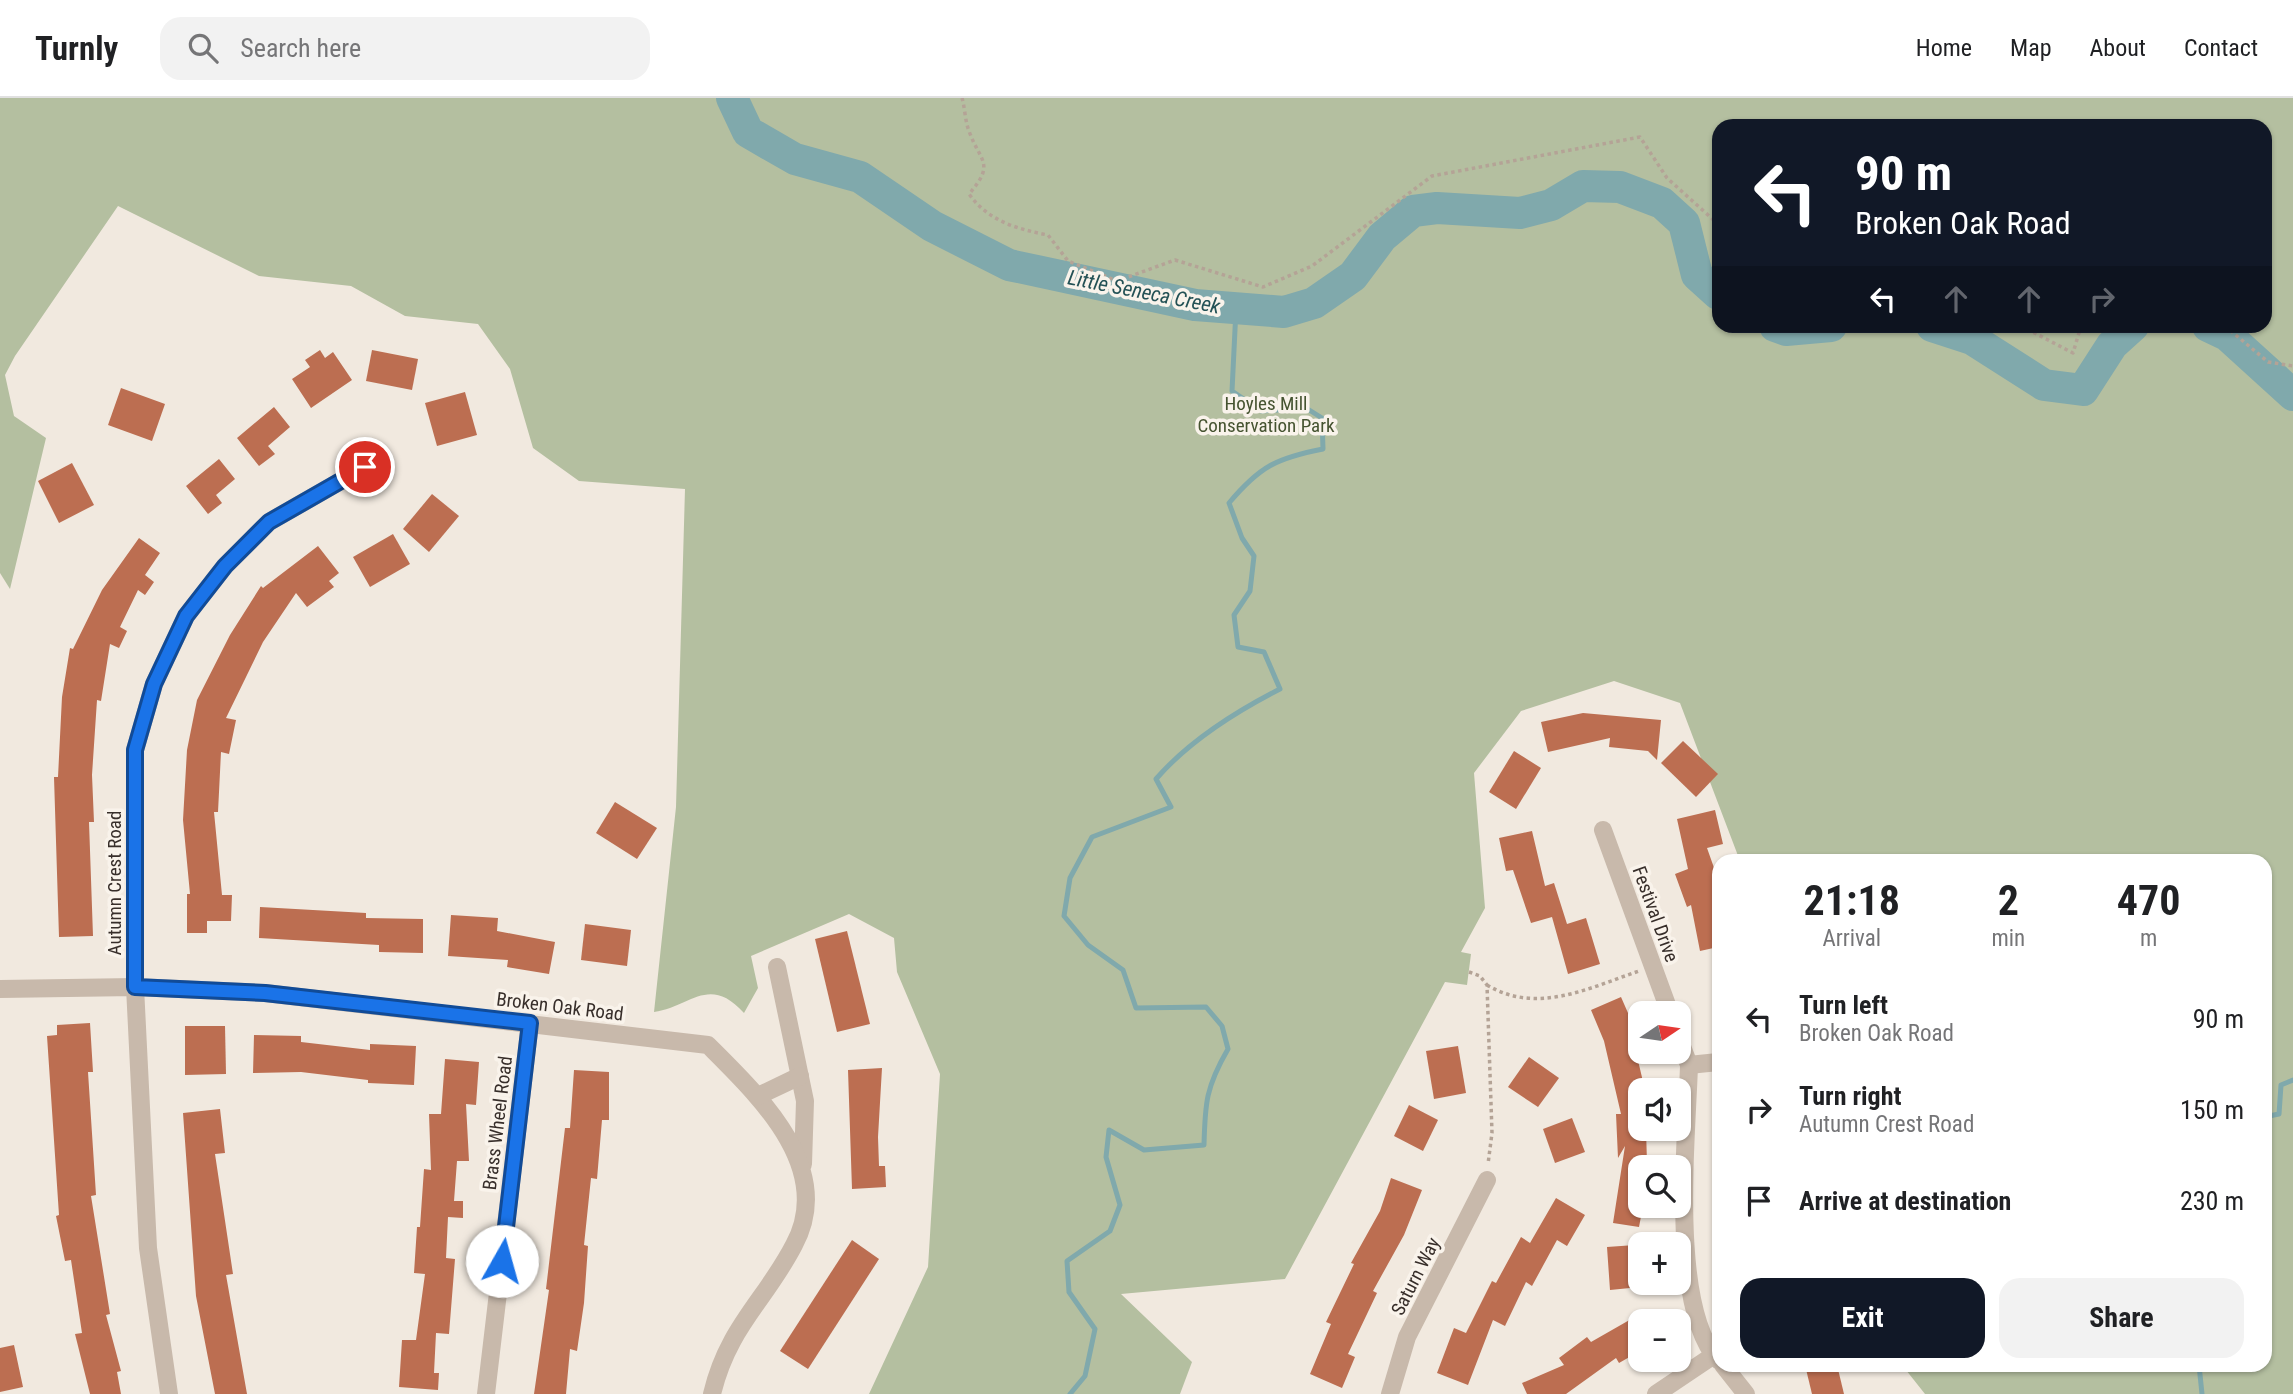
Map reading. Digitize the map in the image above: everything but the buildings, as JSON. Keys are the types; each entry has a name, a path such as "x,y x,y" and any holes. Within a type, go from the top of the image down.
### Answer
{"street":[{"name":"Autumn Crest Road","path":"169,1394 148,1248 135,987 135,750 154,684 186,616 225,566 269,522 365,467"},
{"name":"Festival Drive","path":"1603,830 1666,1001"},
{"path":"777,967 805,1101 803,1167"},
{"name":"Broken Oak Road","path":"0,989 135,987 265,993 708,1045 758,1096 794,1147 803,1167 805,1192 803,1223 795,1245 733,1336 712,1394"},
{"name":"Brass Wheel Road","path":"486,1394 530,1023"},
{"path":"1712,1063 1689,1065 1685,1254 1692,1304 1712,1347"},
{"path":"758,1096 800,1076"},
{"name":"Saturn Way","path":"1390,1394 1407,1337 1487,1180"},
{"path":"1656,1394 1712,1363"},
{"path":"1728,1372 1746,1394"}],"path":[{"path":"962,98 968,130 985,164 983,177 969,194 978,206 1013,228 1048,235 1068,261 1117,281 1175,260 1263,286 1312,266 1432,176 1640,137 1667,178 1712,219"},
{"path":"2034,333 2073,353 2079,333"},
{"path":"2233,333 2268,362 2293,366"},
{"path":"1469,972 1480,976 1487,985 1507,996 1566,997 1652,965"},
{"path":"1487,985 1492,1133 1487,1180"}],"green space":[{"name":"Hoyles Mill Conservation Park","path":"0,98 2293,98 2293,1394 1925,1394 1908,1372 2272,1372 2272,854 1737,854 1680,703 1614,681 1521,711 1474,773 1485,908 1461,952 1471,954 1467,985 1445,982 1285,1279 1121,1294 1192,1362 1180,1394 869,1394 928,1267 940,1074 897,972 894,938 849,914 751,956 758,988 744,1013 732,1002 710,994 654,1012 676,807 685,489 579,481 533,448 510,369 478,324 405,316 351,286 259,276 118,206 15,356 5,375 14,416 46,438 10,589 0,573"}],"waterway":[{"name":"Little Seneca Creek","path":"732,98 748,132 795,159 860,177 932,226 1009,265 1195,305 1284,312 1314,303 1353,276 1382,237 1413,211 1437,208 1520,213 1551,205 1583,186 1620,187 1662,203 1684,223 1697,275 1712,289"},
{"path":"1070,1394 1085,1376 1095,1329 1069,1292 1067,1261 1110,1231 1120,1205 1106,1157 1109,1130 1144,1150 1204,1145 1208,1096 1215,1074 1228,1049 1222,1026 1206,1007 1136,1008 1123,970 1088,945 1064,916 1070,878 1092,837 1171,807 1156,779 1183,752 1246,707 1280,689 1264,652 1238,647 1234,615 1250,591 1254,556 1242,538 1229,503 1250,480 1270,466 1293,456 1323,449 1322,418 1306,408 1261,411 1232,391 1236,309"},
{"name":"Little Seneca Creek","path":"1954,333 1972,339 2044,385 2083,390 2112,345 2125,333"},
{"name":"Little Seneca Creek","path":"2223,333 2293,395"},
{"path":"2272,1115 2279,1114 2281,1085 2293,1080"},
{"path":"2200,1372 2202,1394"}],"route":[{"path":"365,467 269,522 225,566 186,616 154,684 135,750 135,987 265,993 530,1023 502,1261"}]}
